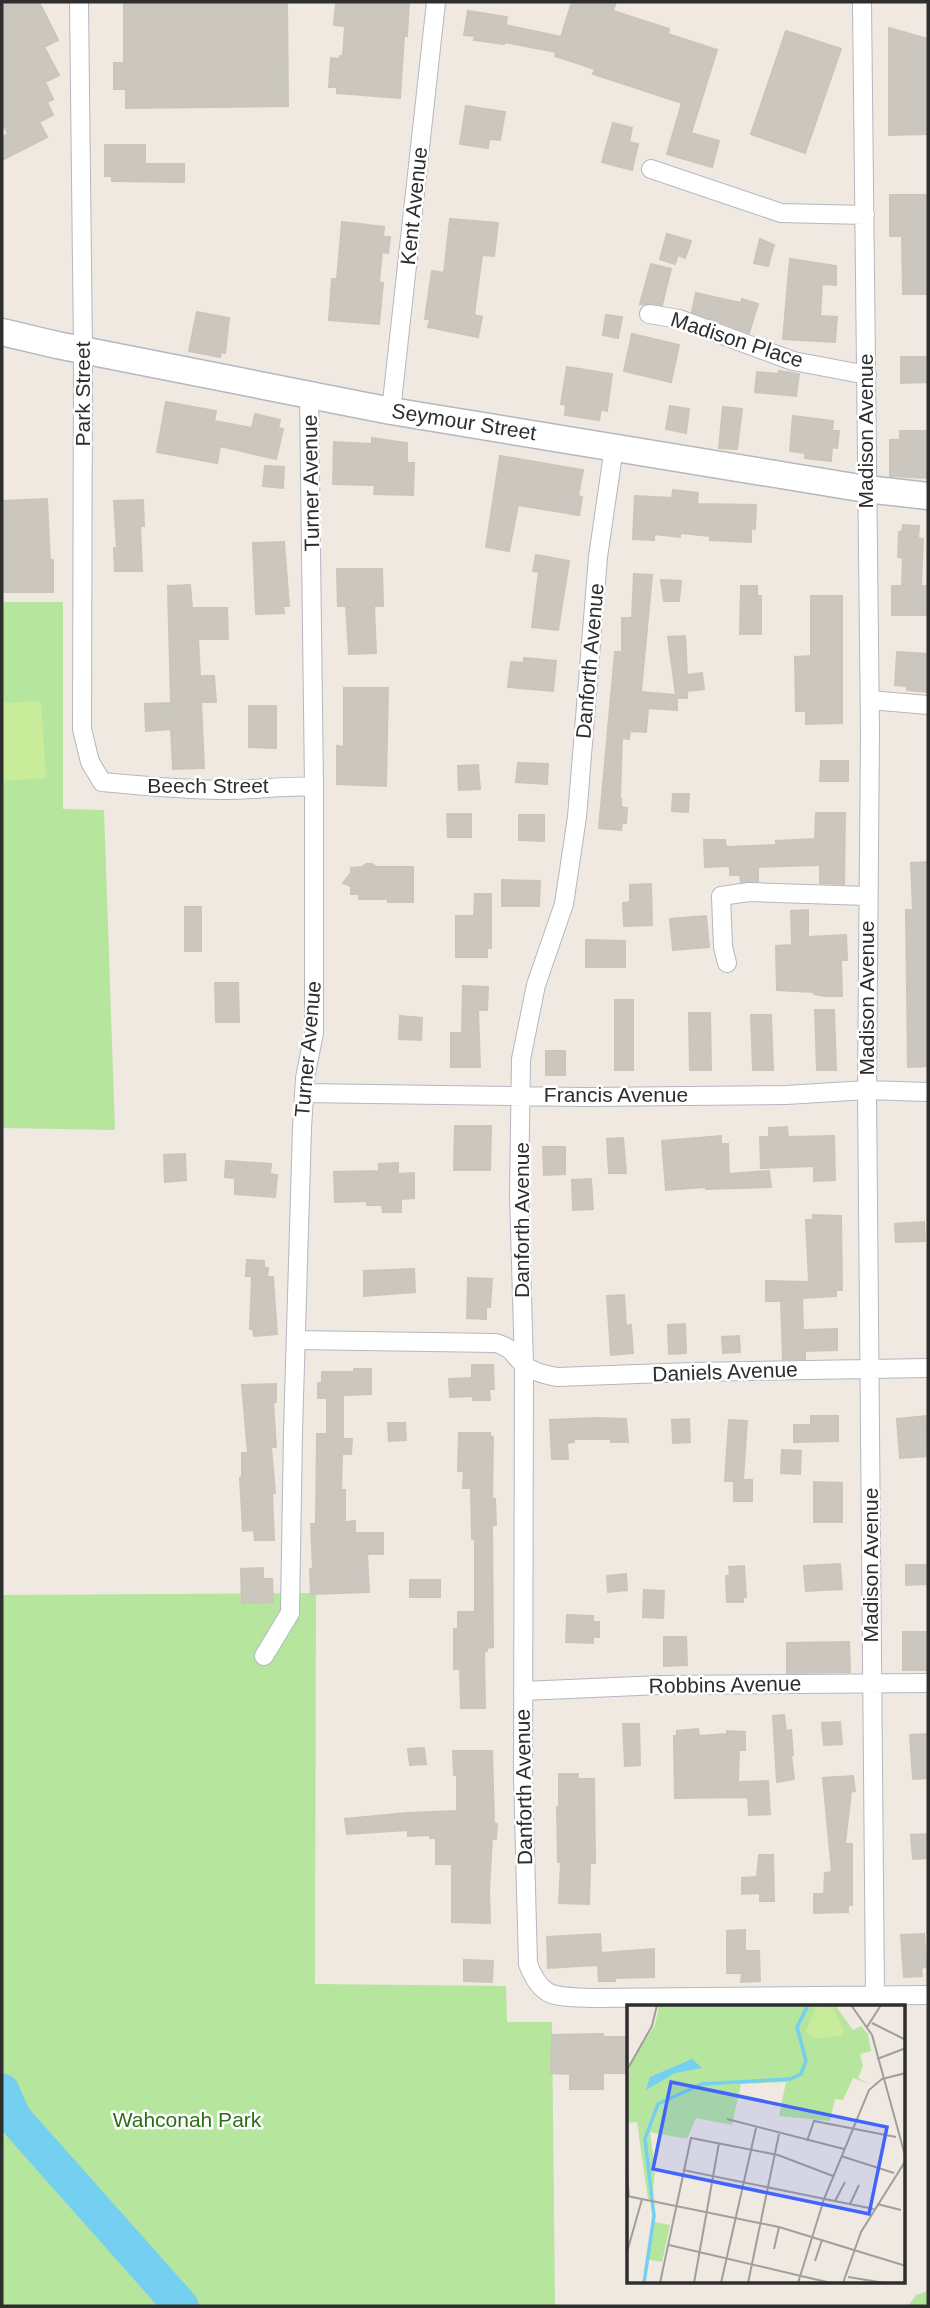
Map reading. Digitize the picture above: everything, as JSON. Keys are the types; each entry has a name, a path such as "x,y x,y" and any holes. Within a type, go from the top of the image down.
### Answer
{"street":[{"name":"Park Street","path":"79,2 83,350 82,729 90,762 102,782"},
{"name":"Kent Avenue","path":"391,411 436,2"},
{"name":"Madison Avenue","path":"862,2 870,700 867,1090 875,1995"},
{"path":"651,169 781,213 865,215"},
{"name":"Madison Place","path":"649,314 679,319 793,361 867,375"},
{"name":"Seymour Street","path":"2,332 391,411 866,489 928,496"},
{"name":"Turner Avenue","path":"264,1656 290,1613 304,1093 314,1033 309,393"},
{"name":"Danforth Avenue","path":"614,447 598,556 577,817 564,904 536,985 523,1046 520,1095 519,1194 524,1365 523,1691 528,1964 535,1983 549,1994 592,1998 875,1995"},
{"path":"870,700 928,705"},
{"name":"Beech Street","path":"102,782 164,789 230,790 293,785 314,788"},
{"path":"727,963 723,947 720,896 749,892 867,895"},
{"name":"Francis Avenue","path":"304,1093 585,1097 786,1095 867,1090 928,1092"},
{"name":"Daniels Avenue","path":"296,1340 496,1343 510,1348 524,1365 541,1374 557,1377 928,1368"},
{"name":"Robbins Avenue","path":"523,1691 871,1682 928,1683"},
{"path":"875,1995 928,1995"}],"green space":[{"path":"2,602 63,602 63,809 104,810 115,1130 2,1128"},
{"path":"41,701 46,778 2,781 2,703"},
{"name":"Wahconah Park","path":"316,1593 315,1984 506,1986 507,2022 552,2022 555,2306 2,2306 2,1595"},
{"path":"928,2291 928,2306 908,2306 916,2295"}],"building":[{"path":"2,2 39,2 58,40 44,47 59,75 45,82 53,99 47,102 53,115 39,122 47,137 2,160 2,137 8,134 2,121"},
{"path":"124,2 287,2 288,106 126,108 126,89 114,89 114,63 124,63"},
{"path":"336,2 409,2 400,98 337,93 337,87 329,87 331,58 340,59 340,56 343,56 345,26 334,25"},
{"path":"572,2 616,2 613,11 669,29 668,34 717,50 691,133 719,141 712,167 667,154 682,103 593,74 595,69 555,56 556,52 504,42 474,40 475,36 464,35 468,11 507,17 506,25 561,37"},
{"path":"889,28 928,39 928,134 889,135"},
{"path":"786,31 841,49 805,153 751,134"},
{"path":"466,106 505,112 500,140 489,139 488,148 460,144"},
{"path":"613,123 632,128 629,142 638,144 632,170 602,162"},
{"path":"105,145 145,145 145,164 184,164 184,182 112,181 112,176 105,176"},
{"path":"890,195 928,195 928,294 903,294 902,236 890,236"},
{"path":"450,219 498,223 494,256 482,255 474,315 482,317 478,337 428,327 430,319 425,319 432,271 444,273"},
{"path":"342,222 384,227 383,237 390,237 388,253 382,252 379,282 383,283 379,324 329,320 332,279 337,279"},
{"path":"667,234 691,241 685,258 678,255 675,264 660,259"},
{"path":"760,239 774,245 768,266 754,263"},
{"path":"790,259 836,266 836,285 822,284 820,316 837,317 835,342 783,339"},
{"path":"651,264 671,269 662,305 640,304"},
{"path":"696,293 741,303 742,299 758,304 749,333 692,312"},
{"path":"197,312 229,318 225,353 221,352 220,357 189,351"},
{"path":"606,315 622,317 618,338 603,335"},
{"path":"632,334 679,345 671,382 624,371"},
{"path":"901,357 928,357 928,382 901,383"},
{"path":"567,367 612,374 607,411 601,409 599,420 565,415 566,405 561,404"},
{"path":"779,371 799,374 796,396 755,392 757,372 779,374"},
{"path":"166,402 216,411 214,421 252,428 255,414 280,420 278,428 283,429 276,459 220,446 217,463 157,452"},
{"path":"670,406 689,409 686,433 666,429"},
{"path":"723,407 742,409 737,449 719,448"},
{"path":"793,416 833,421 832,431 839,431 837,448 832,447 831,461 805,458 805,453 790,451"},
{"path":"900,431 928,431 928,478 890,476 890,440 900,440"},
{"path":"372,438 407,443 407,463 414,463 413,495 374,494 375,485 333,484 334,442 372,444"},
{"path":"500,456 583,470 578,496 582,497 579,515 518,505 509,551 486,547"},
{"path":"265,466 284,467 283,488 263,486"},
{"path":"673,490 698,493 697,504 756,505 755,529 751,528 751,542 710,540 710,536 680,533 680,537 654,534 654,540 633,539 635,496 672,498"},
{"path":"47,499 53,592 2,592 2,501"},
{"path":"143,500 144,526 140,526 142,571 115,571 114,548 117,548 114,501"},
{"path":"903,525 919,526 918,538 923,539 921,586 928,586 928,615 892,615 892,586 902,586 903,558 898,557 899,532 902,532"},
{"path":"284,542 289,606 283,606 284,613 256,614 253,543"},
{"path":"536,555 569,561 558,630 532,627 539,572 533,571"},
{"path":"337,569 382,569 383,606 374,606 376,653 349,654 346,606 338,606"},
{"path":"634,574 652,575 641,692 676,695 668,637 685,636 687,675 702,673 704,689 687,691 687,698 677,698 677,710 648,708 646,732 630,731 629,739 622,738 620,798 621,807 627,808 626,823 622,823 621,830 599,828 615,652 622,652 622,618 632,618"},
{"path":"661,580 681,581 679,601 664,601"},
{"path":"190,585 192,608 227,608 228,639 198,639 200,676 214,676 216,702 201,702 204,768 173,769 171,729 146,731 145,704 171,703 168,586"},
{"path":"741,586 757,586 757,596 761,596 761,634 740,634"},
{"path":"811,596 842,596 842,723 806,724 806,711 796,711 795,657 811,656"},
{"path":"897,652 928,654 928,692 907,690 907,686 895,685"},
{"path":"524,658 556,661 553,691 508,687 511,662 524,663"},
{"path":"344,688 388,688 386,786 337,784 337,746 344,747"},
{"path":"249,706 276,706 276,748 249,747"},
{"path":"821,761 848,761 848,781 820,781"},
{"path":"518,763 548,764 547,784 516,782"},
{"path":"478,765 480,789 459,790 458,766"},
{"path":"673,794 689,794 688,812 672,811"},
{"path":"816,813 845,813 844,884 820,883 820,865 758,867 758,881 741,882 740,875 730,875 730,866 705,867 704,840 725,840 726,847 776,845 776,841 815,839"},
{"path":"447,814 471,814 471,837 448,837"},
{"path":"519,815 544,815 544,841 519,840"},
{"path":"928,862 928,1066 908,1067 906,910 913,910 911,863"},
{"path":"366,864 376,867 413,867 413,902 359,899 359,894 351,894 351,886 343,883 351,873 351,868 363,867"},
{"path":"502,880 540,881 539,906 502,906"},
{"path":"651,884 652,925 624,926 623,903 630,902 630,885"},
{"path":"475,894 491,894 491,948 487,948 487,957 456,957 456,916 474,916"},
{"path":"185,907 201,907 201,951 185,951"},
{"path":"808,910 808,937 846,935 847,960 841,960 842,996 777,990 776,946 792,945 791,911"},
{"path":"706,916 709,947 673,950 670,919"},
{"path":"586,940 625,941 625,967 586,967"},
{"path":"215,983 238,983 239,1022 216,1022"},
{"path":"463,986 488,987 487,1010 478,1010 480,1067 451,1067 451,1033 462,1033"},
{"path":"615,1000 633,1000 633,1070 615,1070"},
{"path":"815,1010 834,1010 836,1070 817,1070"},
{"path":"689,1013 710,1013 711,1070 690,1070"},
{"path":"751,1015 771,1015 773,1070 753,1070"},
{"path":"400,1016 422,1018 421,1040 399,1039"},
{"path":"546,1051 565,1051 565,1075 546,1075"},
{"path":"455,1126 491,1126 490,1170 454,1170"},
{"path":"787,1127 788,1137 834,1136 835,1180 814,1181 814,1166 761,1168 760,1137 769,1137 769,1128"},
{"path":"721,1136 721,1144 728,1144 729,1174 769,1171 771,1187 666,1190 662,1141"},
{"path":"623,1138 626,1173 609,1173 607,1139"},
{"path":"543,1147 565,1147 565,1174 544,1175"},
{"path":"185,1154 186,1180 165,1182 164,1155"},
{"path":"226,1161 271,1164 270,1174 277,1175 275,1197 235,1194 235,1178 225,1177"},
{"path":"398,1163 398,1174 414,1173 414,1198 401,1199 401,1212 383,1212 382,1205 367,1205 367,1201 335,1202 334,1172 379,1171 379,1164"},
{"path":"591,1179 593,1209 573,1210 572,1180"},
{"path":"813,1215 841,1216 842,1290 836,1290 836,1296 802,1298 803,1330 837,1329 837,1350 805,1351 805,1359 783,1359 781,1301 766,1301 766,1281 809,1282 806,1220 813,1220"},
{"path":"924,1222 925,1241 896,1242 895,1224"},
{"path":"247,1260 264,1261 264,1268 268,1268 267,1277 273,1277 277,1334 254,1336 253,1329 250,1329 252,1276 246,1276"},
{"path":"414,1269 415,1292 364,1296 364,1271"},
{"path":"468,1278 492,1279 490,1307 486,1307 486,1319 467,1318"},
{"path":"624,1295 626,1326 631,1325 633,1353 611,1355 607,1296"},
{"path":"685,1324 686,1353 669,1354 668,1325"},
{"path":"739,1336 740,1352 723,1353 722,1337"},
{"path":"472,1365 493,1365 494,1389 489,1389 490,1400 473,1400 473,1396 450,1397 449,1379 472,1378"},
{"path":"354,1369 371,1369 371,1394 343,1395 343,1439 352,1439 351,1454 342,1454 341,1490 345,1490 345,1522 355,1521 355,1533 383,1533 383,1554 367,1554 369,1592 311,1594 311,1524 316,1524 317,1434 327,1434 327,1398 318,1398 318,1383 322,1383 322,1372 354,1372"},
{"path":"276,1384 276,1402 273,1402 276,1447 271,1447 275,1493 272,1493 274,1540 255,1540 254,1530 243,1531 240,1478 242,1453 248,1453 242,1385"},
{"path":"811,1416 838,1416 838,1441 794,1442 794,1425 811,1425"},
{"path":"926,1416 928,1456 900,1458 897,1419"},
{"path":"626,1419 628,1442 574,1439 574,1442 567,1443 568,1459 552,1459 550,1420"},
{"path":"689,1419 690,1442 673,1443 672,1420"},
{"path":"729,1420 747,1421 743,1480 752,1480 752,1501 734,1501 734,1481 725,1481"},
{"path":"388,1423 405,1423 406,1440 389,1441"},
{"path":"459,1433 490,1433 493,1437 492,1499 495,1499 496,1525 492,1525 493,1647 484,1651 485,1708 461,1708 460,1669 454,1669 454,1629 458,1629 458,1612 475,1612 475,1539 472,1539 471,1488 463,1488 464,1471 458,1471"},
{"path":"782,1450 801,1451 800,1474 781,1473"},
{"path":"814,1482 842,1483 842,1522 814,1522"},
{"path":"840,1564 842,1589 806,1591 804,1566"},
{"path":"906,1565 928,1565 928,1584 906,1585"},
{"path":"744,1566 746,1597 743,1597 743,1602 727,1602 726,1576 730,1576 729,1567"},
{"path":"263,1568 263,1579 272,1579 273,1602 242,1603 241,1569"},
{"path":"626,1574 627,1590 608,1592 607,1576"},
{"path":"410,1580 440,1580 440,1597 410,1597"},
{"path":"644,1590 664,1591 663,1618 643,1617"},
{"path":"567,1615 593,1616 593,1622 599,1622 599,1637 593,1637 593,1643 566,1642"},
{"path":"903,1632 928,1632 928,1670 903,1670"},
{"path":"664,1637 686,1637 687,1665 664,1666"},
{"path":"849,1642 850,1672 787,1673 787,1643"},
{"path":"784,1715 786,1731 791,1730 794,1779 777,1782 773,1716"},
{"path":"840,1722 842,1744 824,1745 822,1723"},
{"path":"623,1724 639,1724 640,1765 625,1766"},
{"path":"698,1729 699,1736 727,1734 727,1731 745,1732 745,1750 739,1750 738,1782 768,1781 770,1814 749,1815 748,1797 675,1798 674,1736 677,1736 677,1731"},
{"path":"928,1734 928,1778 913,1779 910,1735"},
{"path":"424,1748 426,1764 410,1765 408,1749"},
{"path":"453,1751 492,1751 494,1823 497,1824 496,1839 492,1839 490,1923 452,1922 452,1864 436,1864 436,1838 430,1838 430,1835 408,1836 408,1830 347,1834 345,1819 457,1811 457,1775 454,1775"},
{"path":"559,1774 578,1774 578,1779 594,1779 595,1863 590,1863 589,1904 559,1903"},
{"path":"853,1776 855,1791 851,1792 845,1844 852,1844 852,1905 848,1905 848,1912 814,1913 814,1894 824,1894 825,1873 832,1872 823,1778"},
{"path":"928,1834 928,1858 913,1859 911,1835"},
{"path":"759,1855 773,1855 774,1901 760,1901 760,1893 742,1894 742,1878 757,1877"},
{"path":"745,1930 745,1951 759,1951 760,1981 741,1982 742,1973 727,1973 727,1931"},
{"path":"600,1934 601,1953 654,1949 654,1977 599,1981 598,1965 548,1968 547,1937"},
{"path":"924,1934 926,1967 921,1968 922,1976 904,1977 901,1935"},
{"path":"464,1960 493,1961 492,1982 464,1981"},
{"path":"603,2034 603,2037 627,2037 627,2073 603,2073 603,2089 570,2089 570,2074 551,2073 552,2035"}],"waterway":[{"path":"2,2091 14,2118 181,2306"}]}
